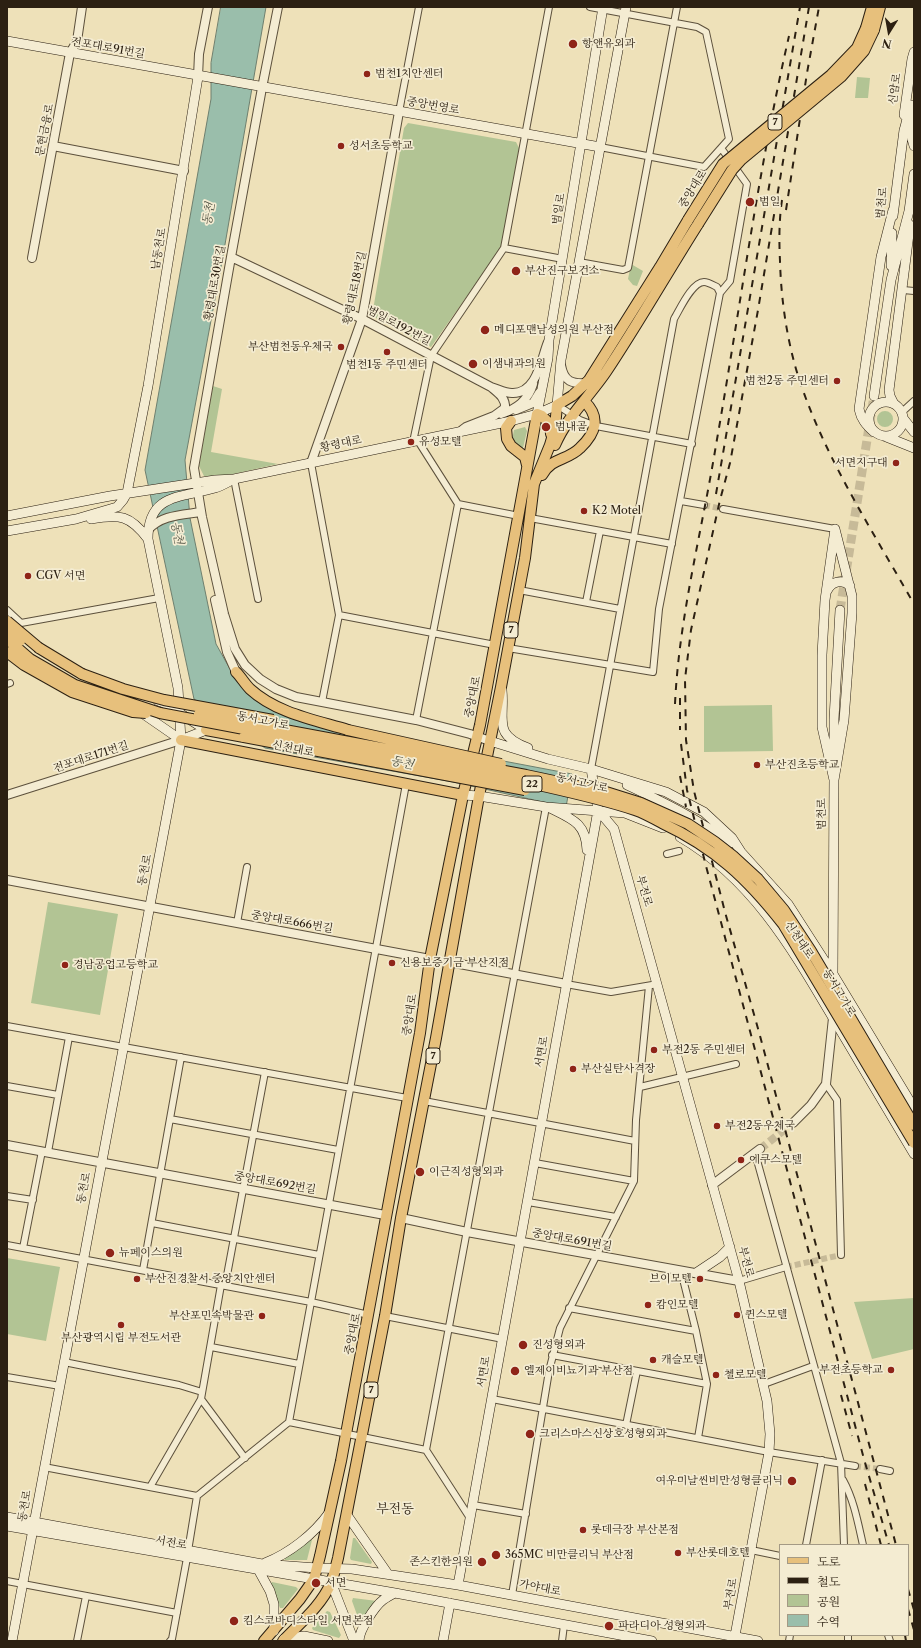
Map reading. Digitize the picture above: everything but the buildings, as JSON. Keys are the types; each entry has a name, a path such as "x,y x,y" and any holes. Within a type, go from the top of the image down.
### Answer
{"main road":[{"name":"중앙대로","path":"532,501 534,484 550,445 555,428 557,405 572,396 587,383 723,164 831,75 857,48 870,29 872,7"},
{"name":"중앙대로","path":"264,1641 300,1599 314,1579 317,1568 347,1434 369,1315 385,1215 420,1033 430,959 495,645 525,517 560,434 571,416 588,404 601,379 732,170 741,160 841,77 864,51 870,29 880,7"},
{"name":"범일로","path":"537,414 548,358 549,340 603,8"},
{"path":"557,405 561,360 625,10"},
{"name":"전포대로91번길","path":"7,42 262,88"},
{"name":"신암로","path":"904,130 902,121 914,52"},
{"name":"남동천로","path":"127,493 148,386 184,171 202,77"},
{"name":"중앙번영로","path":"262,88 600,147"},
{"path":"904,130 912,105 914,109 912,129 914,146"},
{"name":"범천로","path":"891,280 893,210 904,130"},
{"name":"범천로","path":"874,396 891,280 909,211 914,174"},
{"path":"893,210 881,257 859,409 860,417 874,432 914,448"},
{"path":"909,211 910,234 889,390 894,404 914,432"},
{"path":"874,432 869,422 870,411 883,402 894,404"},
{"path":"547,467 580,449 596,426 595,415 588,404"},
{"name":"황령대로","path":"7,516 127,493 215,480 234,479 511,421 537,414 557,405"},
{"name":"중앙대로","path":"284,1640 314,1609 324,1596 331,1582 335,1569 347,1515 385,1316 449,962 519,590 525,517 527,466 537,414 542,416 550,424 550,445"},
{"path":"884,436 896,433 903,424 903,415"},
{"path":"511,421 506,428 507,439 511,446 525,457 527,466"},
{"path":"76,519 89,520 119,516 128,519 150,531 153,513 160,505 169,499 217,488 234,479"},
{"path":"7,531 76,519 117,507 124,500 127,493"},
{"path":"834,780 844,720 852,613 852,596 850,586 835,529"},
{"path":"834,780 822,727 822,655 825,600 835,529"},
{"name":"동천로","path":"12,1641 181,740 178,688 159,598 150,531"},
{"path":"825,600 827,589 831,584 842,581 850,586"},
{"name":"범천로","path":"833,1018 834,719 840,610"},
{"path":"7,621 39,648 82,674 123,689 164,700 298,725 330,738"},
{"path":"9,632 36,651 80,677 164,703 206,730 637,810"},
{"name":"동서고가로","path":"9,632 34,654 79,680 161,707 526,775 606,792 641,803 688,824 733,856 758,879 784,910 811,951 914,1126"},
{"name":"동서고가로","path":"9,632 30,659 75,685 160,713 543,786 603,800 637,810 687,834 711,850 734,869 765,901 782,924 801,952 914,1143"},
{"name":"신천대로","path":"7,645 27,662 75,689 139,710 181,740 463,795 480,796 546,807 625,812 658,826 706,854 739,882 770,917 804,969 914,1154"},
{"path":"7,652 24,665 72,692 133,712 160,713"},
{"path":"236,672 250,688 264,699 284,710 348,730 499,763 526,775"},
{"path":"501,687 503,705 502,721 504,731 509,738 519,744 539,752 548,759"},
{"path":"181,740 206,730"},
{"name":"신천대로","path":"490,741 548,759 591,769 677,809 708,826 741,852 788,904 833,974 914,1108"},
{"path":"591,769 598,810"},
{"name":"서면로","path":"546,807 568,817 582,827 587,841 587,870"},
{"name":"서면로","path":"458,1585 598,810"},
{"name":"부전로","path":"598,810 614,829 653,985 683,1076 739,1281 764,1384 770,1434 769,1452 735,1639"},
{"path":"696,1273 720,1257 730,1247"},
{"path":"274,1631 274,1604 260,1567 277,1558 304,1539 319,1527 329,1513"},
{"path":"347,1515 388,1574"},
{"name":"서전로","path":"7,1517 33,1527"},
{"name":"서전로","path":"7,1526 33,1527 260,1567 331,1582"},
{"name":"서전로","path":"260,1567 317,1568"},
{"name":"가야대로","path":"317,1568 352,1569 458,1585 735,1639 758,1641"},
{"path":"331,1582 652,1641"},
{"path":"331,1582 354,1641"},
{"path":"359,1641 364,1626 374,1611 383,1600 395,1593"},
{"path":"443,1641 450,1603"},
{"path":"284,1640 304,1636 328,1641"}],"street":[{"name":"문현금융로","path":"32,258 70,53 77,42 82,7"},
{"name":"남동천로","path":"202,77 199,54 208,7"},
{"name":"황령대로30번길","path":"212,564 197,512 197,492 194,468 231,257 278,7"},
{"path":"399,112 419,7"},
{"path":"416,720 458,504 416,441 431,356 504,248 549,7"},
{"path":"590,7 625,10 697,26 706,32 729,139 704,167 600,147"},
{"path":"579,262 623,270 628,268 677,7"},
{"name":"황령대로18번길","path":"311,463 362,319 399,112"},
{"path":"53,146 184,171"},
{"path":"508,648 653,672 659,609 720,293 730,282 747,184 722,148"},
{"path":"504,248 563,259"},
{"name":"범일로192번길","path":"231,257 362,319 491,387"},
{"path":"591,769 674,318 686,297 697,284 705,282 717,287 720,293"},
{"path":"903,290 914,291"},
{"path":"511,411 520,406 528,396 549,340"},
{"path":"561,360 563,373 567,379 573,383 587,383"},
{"path":"491,387 512,393 520,392 528,387 536,376"},
{"path":"458,432 466,427 494,416 533,403 543,386"},
{"path":"491,387 505,403 505,408 494,416"},
{"path":"903,415 914,401"},
{"path":"557,405 571,416 596,426 692,444"},
{"path":"311,463 339,615 322,702"},
{"path":"234,479 258,599"},
{"path":"681,500 704,505"},
{"path":"458,504 672,544"},
{"path":"723,509 835,529"},
{"path":"150,531 163,519 197,512"},
{"path":"586,602 600,530"},
{"path":"212,564 213,590 219,622 227,652 236,672"},
{"path":"212,564 224,614 235,649 245,665 260,679 276,689 296,697 416,720 490,741"},
{"path":"519,590 620,609"},
{"path":"9,632 21,623 159,598"},
{"path":"7,610 21,623"},
{"path":"339,615 495,645"},
{"name":"전포대로171번길","path":"7,795 181,740"},
{"path":"170,1641 172,1639 188,1554 197,1496 289,1422 406,784"},
{"path":"470,1518 426,1450 546,807"},
{"path":"667,854 679,852"},
{"path":"237,923 247,866"},
{"name":"중앙대로666번길","path":"7,880 430,959"},
{"path":"449,962 611,992 653,985 640,1087 635,1140 634,1180 597,1256 569,1308 560,1328 552,1355 512,1595"},
{"path":"793,1124 811,1105 826,1084 833,1018"},
{"path":"7,1026 407,1098"},
{"path":"23,1248 58,1095 69,1037"},
{"path":"143,1270 181,1057"},
{"path":"640,1087 736,1064"},
{"path":"150,1487 200,1399 202,1392 223,1285 234,1238 265,1072"},
{"path":"826,1084 837,1100 841,1255"},
{"path":"7,1086 58,1095"},
{"path":"424,1101 635,1140"},
{"path":"170,1118 338,1150"},
{"name":"중앙대로692번길","path":"7,1145 385,1215"},
{"path":"712,1185 757,1151 786,1267 841,1463 844,1544"},
{"path":"534,1163 634,1180"},
{"path":"7,1196 33,1200"},
{"path":"528,1202 616,1217"},
{"name":"중앙대로691번길","path":"402,1218 520,1242 739,1281"},
{"path":"152,1223 319,1255"},
{"path":"7,1245 311,1302 369,1315"},
{"path":"739,1281 786,1267"},
{"path":"681,1271 707,1384 698,1438"},
{"path":"569,1308 696,1331"},
{"path":"385,1316 503,1339"},
{"path":"211,1346 299,1364"},
{"path":"552,1355 707,1384"},
{"path":"64,1362 179,1385 202,1392"},
{"path":"764,1384 813,1366"},
{"path":"626,1425 635,1370"},
{"path":"7,1377 60,1386"},
{"path":"200,1399 245,1458"},
{"path":"492,1399 769,1452 855,1466"},
{"path":"289,1422 426,1450"},
{"path":"806,1544 822,1460"},
{"path":"44,1467 197,1496"},
{"path":"880,1469 890,1471"},
{"path":"842,1478 852,1500 863,1544"},
{"path":"472,1505 526,1514"},
{"path":"751,1550 779,1556"},
{"path":"7,1581 177,1612"},
{"path":"76,1641 86,1596"},
{"path":"562,1641 564,1625"}],"green space":[{"path":"857,77 870,78 868,98 855,98"},
{"path":"408,123 516,142 520,150 501,248 431,347 372,316 404,128"},
{"path":"631,264 643,271 637,286 633,285 628,279"},
{"path":"213,386 222,389 211,452 278,464 220,477 211,478 204,476 199,466"},
{"path":"882,411 888,411 893,416 891,425 888,427 882,427 877,422 877,416"},
{"path":"525,427 527,431 523,448 519,448 512,440 514,430"},
{"path":"772,705 773,751 704,752 704,706"},
{"path":"48,902 118,914 100,1015 31,1003"},
{"path":"7,1258 60,1267 46,1341 7,1334"},
{"path":"914,1298 914,1349 872,1359 854,1302"},
{"path":"353,1538 355,1538 372,1562 371,1564 351,1560"},
{"path":"309,1539 312,1540 307,1560 285,1560 284,1558"},
{"path":"272,1582 296,1587 298,1589 283,1608 280,1608 270,1585"},
{"path":"353,1598 377,1601 362,1623 360,1623 352,1601"},
{"path":"327,1611 330,1612 341,1635 339,1638 313,1630 312,1628"}],"water":[{"name":"동천","path":"221,7 266,7 223,256 185,460 190,518 216,644 230,669 269,708 456,752 572,774 566,807 453,782 265,748 194,699 145,470 211,99 211,63"}],"tunnel":[{"path":"840,610 874,396"},
{"path":"704,505 723,509"},
{"path":"760,1149 793,1123"},
{"path":"786,1267 841,1255"},
{"path":"855,1466 880,1469"}],"railway":[{"path":"716,494 800,7"},
{"path":"809,7 758,310 730,463 720,500 691,630 685,679 686,740 694,791 725,912 759,1032 896,1544"},
{"path":"786,210 807,73 819,7"},
{"path":"675,704 677,671 686,606 716,445 768,138 789,36"},
{"path":"782,200 779,238 782,288 787,329 796,369 806,399 848,489 914,604"},
{"path":"680,698 680,730"},
{"path":"681,744 687,790 706,866 864,1459 889,1544"},
{"path":"680,776 686,807"},
{"path":"841,1395 852,1436"},
{"path":"865,1484 881,1544"},
{"path":"909,1592 914,1610"},
{"path":"909,1612 914,1630"},
{"path":"905,1636 906,1641"}],"place":[{"name":"항앤유외과","path":"573,44"},
{"name":"범천1치안센터","path":"367,74"},
{"name":"성서초등학교","path":"341,146"},
{"name":"범일","path":"750,202"},
{"name":"부산진구보건소","path":"516,271"},
{"name":"메디포맨남성의원 부산점","path":"485,330"},
{"name":"부산범천동우체국","path":"341,347"},
{"name":"범천1동 주민센터","path":"387,352"},
{"name":"이샘내과의원","path":"473,364"},
{"name":"범천2동 주민센터","path":"837,381"},
{"name":"범내골","path":"546,427"},
{"name":"유성모텔","path":"411,442"},
{"name":"서면지구대","path":"896,463"},
{"name":"K2 Motel","path":"584,511"},
{"name":"CGV 서면","path":"28,576"},
{"name":"부산진초등학교","path":"757,765"},
{"name":"신용보증기금 부산지점","path":"392,963"},
{"name":"경남공업고등학교","path":"65,965"},
{"name":"부전2동 주민센터","path":"654,1050"},
{"name":"부산실탄사격장","path":"573,1069"},
{"name":"부전2동우체국","path":"717,1126"},
{"name":"에쿠스모텔","path":"741,1160"},
{"name":"이근직성형외과","path":"420,1172"},
{"name":"뉴페이스의원","path":"110,1253"},
{"name":"부산진경찰서 중앙치안센터","path":"137,1279"},
{"name":"브이모텔","path":"700,1279"},
{"name":"캄인모텔","path":"648,1305"},
{"name":"퀸스모텔","path":"737,1315"},
{"name":"부산포민속박물관","path":"262,1316"},
{"name":"부산광역시립 부전도서관","path":"121,1325"},
{"name":"진성형외과","path":"523,1345"},
{"name":"캐슬모텔","path":"653,1360"},
{"name":"부전초등학교","path":"891,1370"},
{"name":"엘제이비뇨기과 부산점","path":"515,1371"},
{"name":"첼로모텔","path":"716,1375"},
{"name":"크리스마스신상호성형외과","path":"530,1434"},
{"name":"여우미날씬비만성형클리닉","path":"792,1481"},
{"name":"롯데극장 부산본점","path":"583,1530"},
{"name":"부산롯데호텔","path":"678,1553"},
{"name":"365MC 비만클리닉 부산점","path":"496,1555"},
{"name":"존스킨한의원","path":"482,1562"},
{"name":"서면","path":"316,1583"},
{"name":"킴스코바디스타일 서면본점","path":"234,1621"},
{"name":"파라디아 성형외과","path":"609,1626"}],"district":[{"name":"부전동","path":"395,1509"}]}
